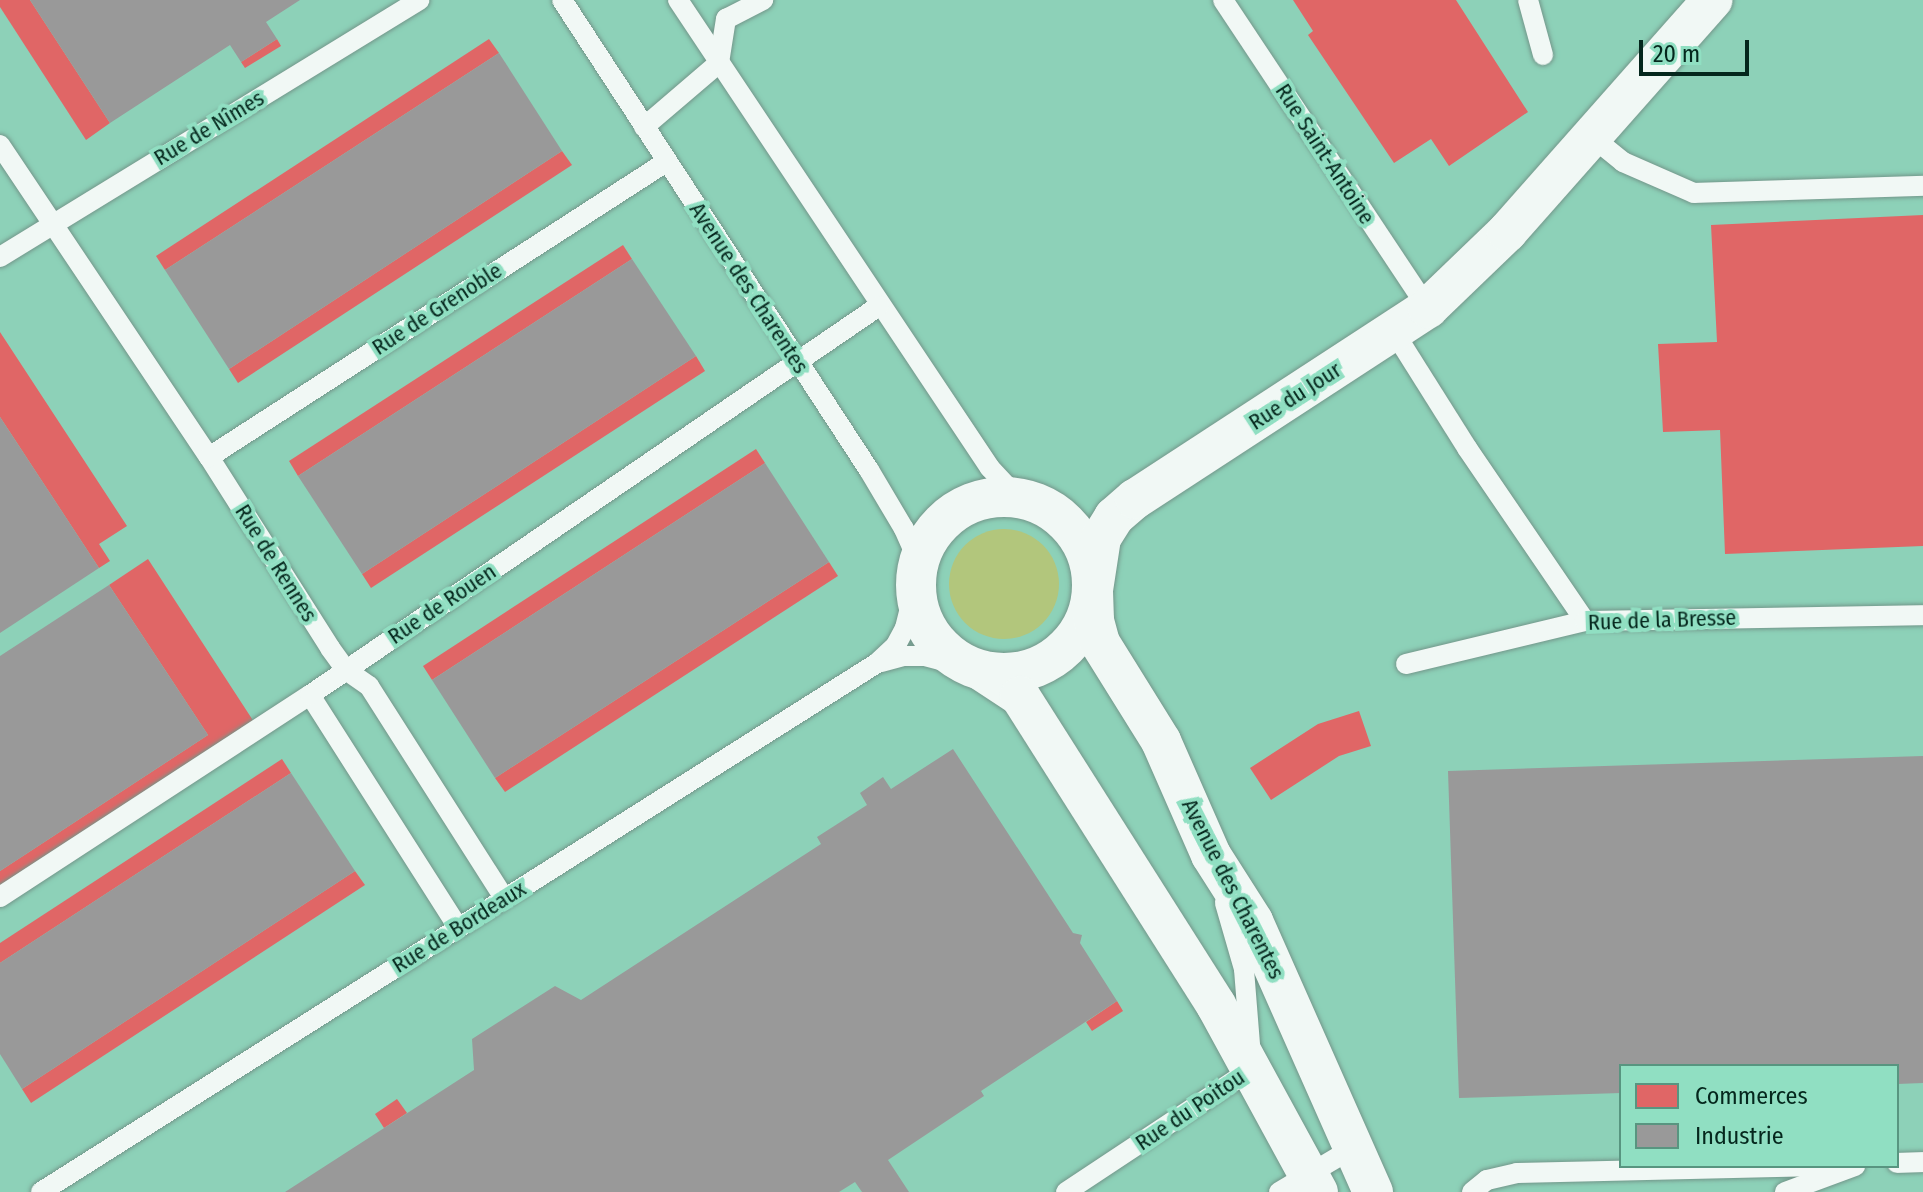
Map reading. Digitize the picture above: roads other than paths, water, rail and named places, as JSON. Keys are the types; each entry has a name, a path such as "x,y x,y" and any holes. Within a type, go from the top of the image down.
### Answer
{"street":[{"name":"Rue du Jour","path":"1093,590 1101,538 1114,517 1135,499 1394,332 1440,297 1507,232 1712,1"},
{"path":"982,671 1008,673 1034,669 1057,657 1075,639 1087,616 1093,590 1089,561 1077,535 1056,514 1030,501 1003,497 976,502 952,514 933,533 926,545 916,584 920,613 934,639 955,659 982,671 1020,696 1216,1005 1252,1069 1302,1186"},
{"name":"Rue du Jour","path":"1030,501 1087,514 1135,499"},
{"name":"Avenue des Charentes","path":"1093,590 1094,620 1100,643 1161,741 1211,855 1253,921 1373,1192"}],"lane":[{"name":"Rue de Nîmes","path":"0,257 419,0"},
{"name":"Avenue des Charentes","path":"562,0 869,470 912,547 916,584"},
{"path":"678,0 879,306 990,468 1007,486 1030,501"},
{"path":"644,127 719,63 726,19 763,0"},
{"name":"Rue Saint-Antoine","path":"1223,0 1440,297"},
{"path":"1528,0 1543,55"},
{"path":"1591,136 1623,162 1694,193 1923,186"},
{"name":"Rue de Rennes","path":"0,145 209,457 346,670 369,686 504,898"},
{"name":"Rue de Grenoble","path":"209,457 666,162"},
{"name":"Rue de Rouen","path":"0,897 310,695 879,306"},
{"path":"1394,332 1467,448 1585,621"},
{"name":"Rue de Bordeaux","path":"41,1192 877,663 896,645 905,628 916,584"},
{"name":"Rue de la Bresse","path":"1406,664 1585,621 1923,615"},
{"name":"Rue de Bordeaux","path":"877,663 903,656 925,656 982,671"},
{"path":"310,695 458,927"},
{"name":"Rue du Poitou","path":"1066,1192 1252,1069 1244,969 1211,855"},
{"path":"1302,1186 1353,1148"},
{"path":"1899,1163 1923,1162"},
{"path":"1472,1192 1487,1180 1517,1173 1733,1168"},
{"path":"1785,1192 1847,1168"}]}
